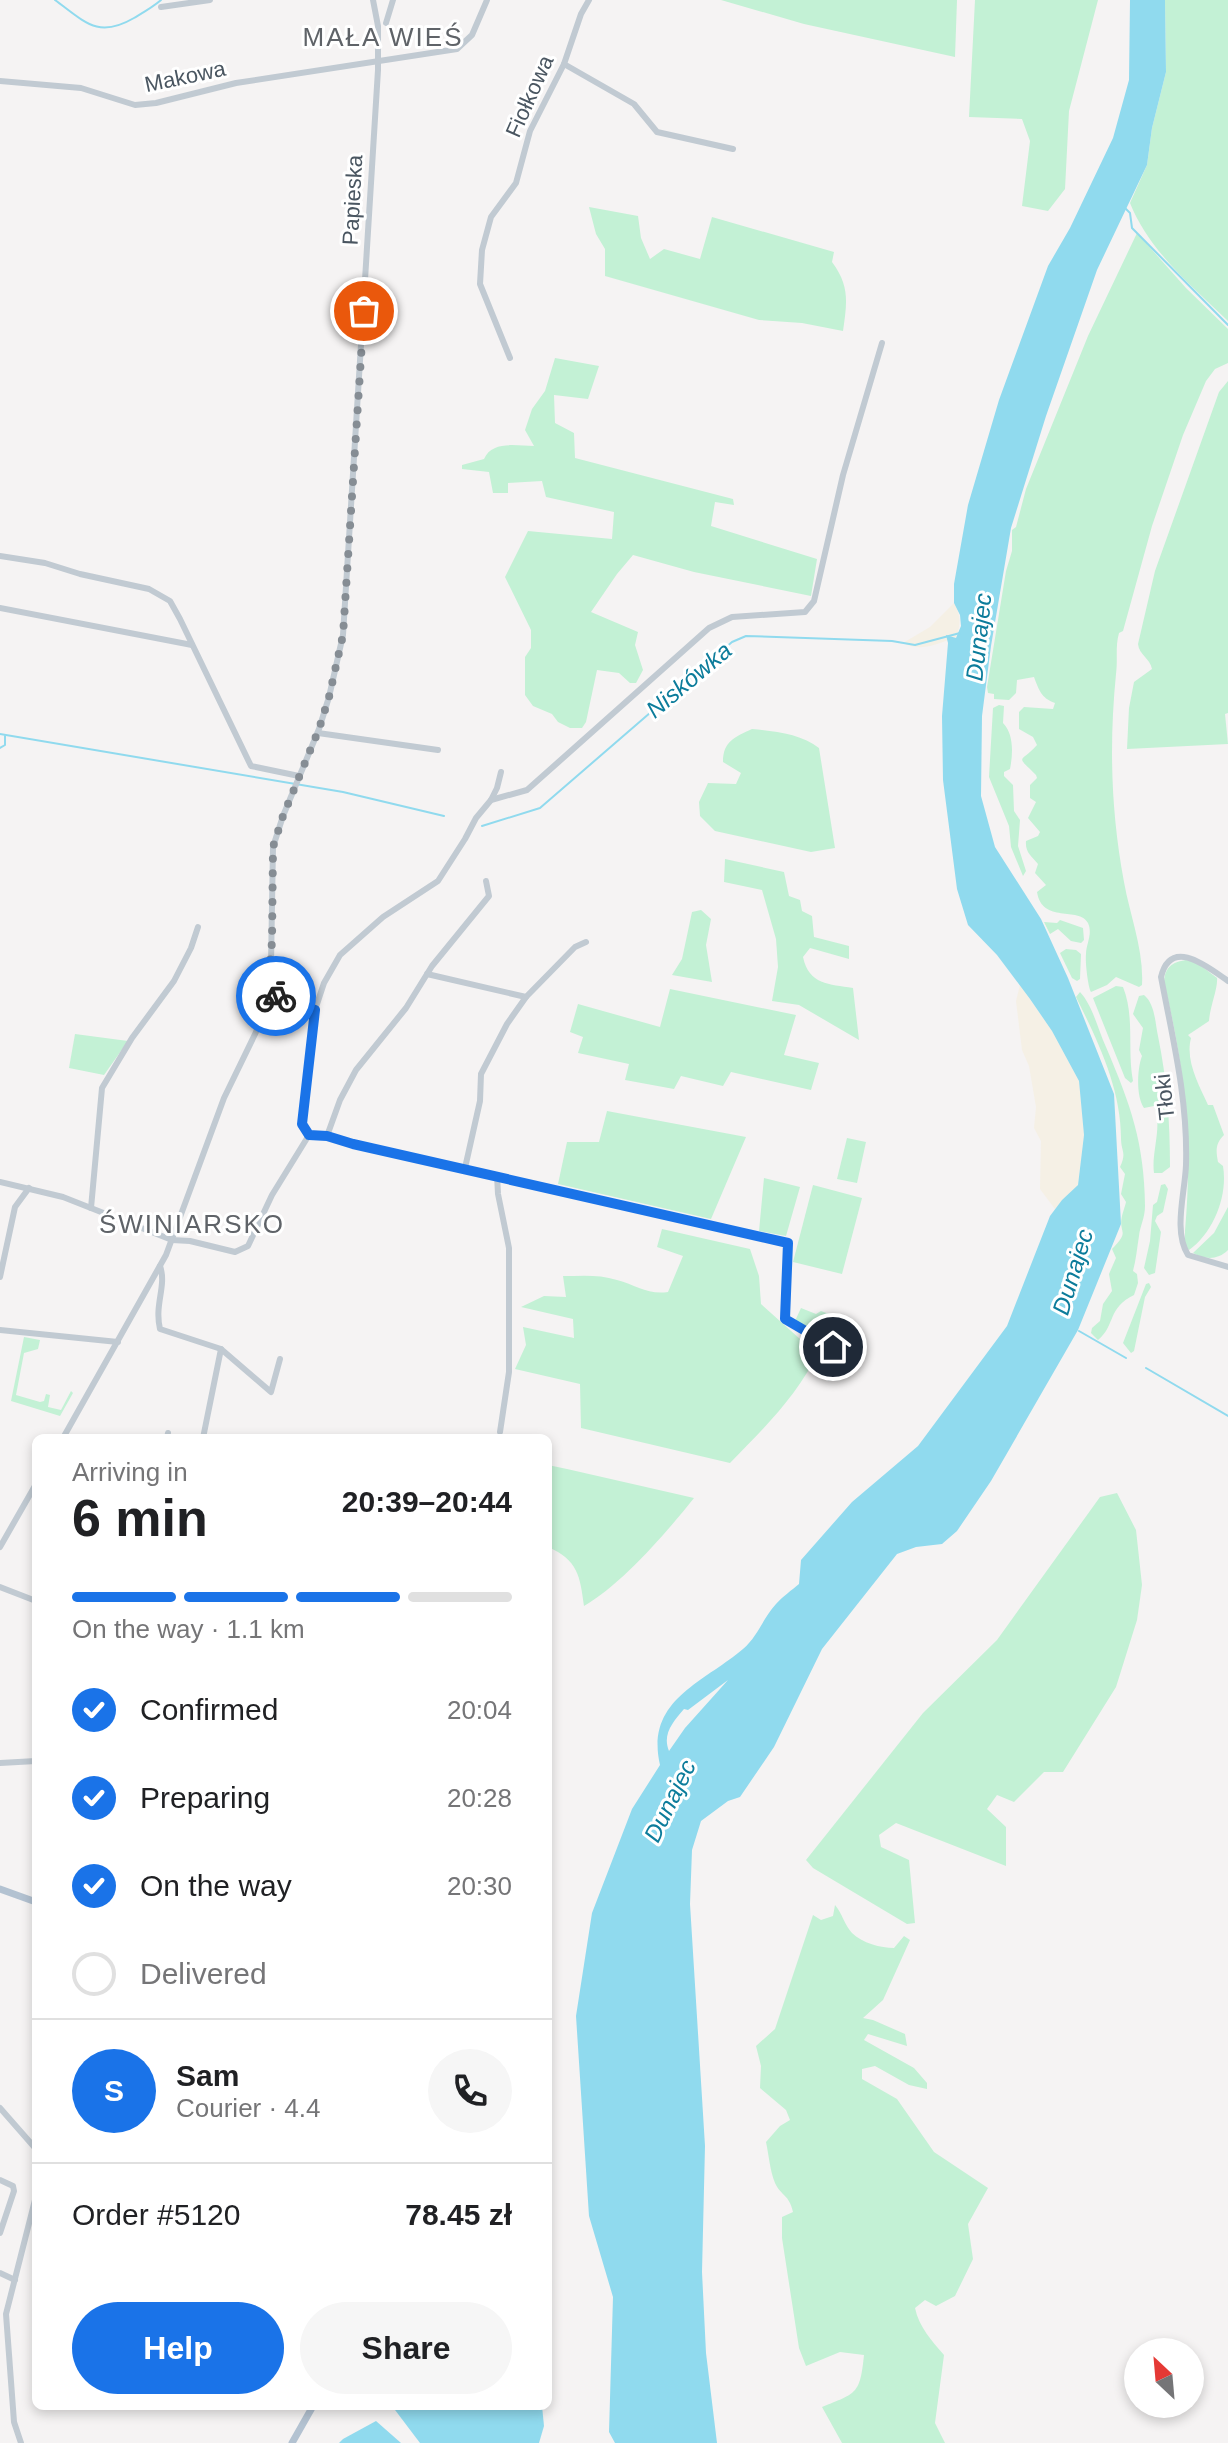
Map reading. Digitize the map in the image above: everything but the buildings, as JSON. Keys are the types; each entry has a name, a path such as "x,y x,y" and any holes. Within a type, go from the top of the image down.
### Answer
{"main road":[{"path":"0,1889 32,1901"},
{"path":"292,2443 311,2410"}],"street":[{"path":"161,7 210,0"},
{"name":"Papieska","path":"65,1434 172,1240 224,1098 256,1032 267,993 272,942 273,847 294,787 318,733 334,676 345,609 378,59 373,0"},
{"path":"386,23 393,0"},
{"name":"Makowa","path":"0,81 81,88 135,105 156,103 236,83 457,49 472,35 487,0"},
{"name":"Fiołkowa","path":"510,358 480,284 482,250 491,217 516,183 530,131 564,64 589,0"},
{"path":"564,64 634,104 657,132 707,146 733,149"},
{"path":"491,800 527,790 709,628 732,617 805,612 814,601 852,441 882,343"},
{"path":"0,556 45,563 149,589 170,601 251,766 299,777"},
{"path":"0,608 192,645"},
{"path":"318,733 438,750"},
{"path":"309,1135 302,1124 315,1010 324,983 340,955 383,917 438,881 476,818 491,800 501,772"},
{"path":"327,1136 340,1100 356,1070 489,896 486,881"},
{"path":"91,1208 102,1088 132,1038 174,981 198,927"},
{"path":"465,1168 480,1101 481,1074 507,1024 526,997 575,947 586,942"},
{"name":"Tłoki","path":"1228,981 1199,961 1184,957 1171,961 1161,977 1184,1100 1186,1165 1181,1240 1188,1255 1228,1267"},
{"path":"427,974 526,997"},
{"path":"267,993 315,1010"},
{"path":"309,1135 327,1136 788,1243 785,1319 833,1347 830,1378"},
{"path":"0,1182 91,1208 172,1240 235,1252 248,1246 272,1195 309,1135"},
{"path":"497,1175 501,1215 509,1248 509,1372 500,1432"},
{"path":"0,1277 15,1207 29,1188"},
{"path":"160,1266 164,1276 156,1312 160,1329 221,1349 271,1392 280,1359"},
{"path":"0,1330 118,1342"},
{"path":"204,1434 221,1349"},
{"path":"0,1547 32,1491"},
{"path":"0,1587 32,1599"},
{"path":"0,1763 32,1761"},
{"path":"0,2108 32,2144"},
{"path":"0,2180 13,2186 14,2191 0,2233"},
{"path":"21,2443 14,2422 3,2345 6,2314 32,2212"},
{"path":"0,2273 15,2280"}],"green space":[{"path":"721,0 957,0 955,57 804,24"},
{"path":"975,0 1098,0 1069,111 1065,189 1048,211 1022,206 1030,141 1022,119 969,117"},
{"path":"1165,0 1228,0 1228,321 1160,252 1148,237 1130,203 1147,165 1152,128 1166,72"},
{"path":"589,207 638,216 641,238 650,259 664,249 700,259 712,217 834,252 832,262 842,279 846,295 843,331 802,323 759,320 605,276 605,249 596,234"},
{"path":"1137,233 1228,329 1228,363 1215,369 1206,381 1183,435 1152,526 1123,631 1119,633 1112,727 1112,778 1120,856 1141,959 1142,985 1139,987 1116,977 1091,992 1086,962 1090,931 1088,923 1077,915 1046,908 1040,902 1037,892 1046,885 1035,873 1038,864 1026,845 1026,841 1040,832 1028,818 1036,802 1030,798 1030,785 1037,778 1022,759 1037,745 1033,737 1019,729 1019,712 1024,707 1053,709 1055,703 1039,690 1034,677 1017,680 1016,693 1009,700 994,699 994,694 988,693 987,687 1012,551 1012,530 1016,527 1026,489 1088,336"},
{"path":"555,358 599,366 588,399 554,395 555,423 574,433 575,458 733,499 734,505 715,502 711,526 817,559 811,596 694,572 633,555 591,612 638,632 635,645 643,670 636,683 630,683 619,673 597,670 582,728 570,728 558,722 552,714 533,706 525,695 525,657 531,648 531,630 505,577 528,531 612,539 614,512 546,497 542,481 508,483 508,493 493,493 489,472 462,469 462,465 484,459 499,447 534,446 525,430 532,409 545,391"},
{"path":"1228,381 1228,713 1225,714 1228,744 1127,749 1134,682 1152,669 1138,644 1155,571 1219,392"},
{"path":"1004,706 1003,723 1012,744 1010,769 1004,772 1004,776 1013,785 1014,811 1020,820 1018,846 1026,871 1023,876 1011,847 1009,826 989,777 993,708"},
{"path":"752,729 796,736 819,748 835,848 811,852 715,831 700,816 699,802 708,783 736,784 741,773 723,762 725,749 735,737"},
{"path":"725,859 784,872 789,896 800,900 802,911 812,916 814,937 849,946 849,959 810,948 803,957 810,973 821,982 853,988 859,1040 799,1005 772,1001 778,967 776,939 762,890 724,882"},
{"path":"701,910 711,919 706,945 712,982 672,975 682,959 692,912"},
{"path":"1060,920 1083,928 1084,940 1081,943 1071,941 1058,929 1050,934 1044,922 1057,923"},
{"path":"1066,949 1081,954 1080,979 1077,981 1072,978 1060,953"},
{"path":"1186,960 1196,962 1217,978 1209,1021 1188,1035 1191,1038 1190,1055 1194,1073 1208,1105 1213,1105 1224,1135 1217,1151 1224,1177 1221,1201 1206,1233 1189,1250 1185,1246 1188,1166 1185,1105 1164,982 1170,966"},
{"path":"1116,986 1123,987 1129,1010 1131,1083 1125,1078 1093,998"},
{"path":"670,989 796,1015 784,1055 819,1063 811,1090 731,1072 723,1086 681,1076 674,1089 625,1080 629,1064 578,1053 583,1037 570,1032 578,1004 660,1027"},
{"path":"1080,992 1092,1011 1129,1106 1139,1143 1144,1183 1145,1210 1133,1271 1137,1274 1138,1283 1134,1295 1115,1311 1098,1340 1091,1333 1100,1321 1103,1304 1112,1291 1109,1274 1116,1258 1112,1249 1122,1235 1121,1222 1126,1202 1121,1194 1125,1174 1120,1167 1123,1155 1113,1083 1076,997"},
{"path":"1144,995 1154,1014 1166,1085 1170,1167 1162,1173 1154,1173 1157,1130 1154,1106 1144,1108 1139,1090 1142,1056 1139,1050 1143,1028 1133,1014 1139,996"},
{"path":"75,1034 128,1041 104,1075 69,1068"},
{"path":"607,1111 746,1137 711,1219 558,1184 567,1142 599,1142"},
{"path":"847,1138 866,1142 857,1183 837,1179"},
{"path":"764,1178 800,1187 786,1236 759,1231"},
{"path":"1165,1184 1168,1189 1163,1212 1155,1221 1161,1232 1155,1273 1149,1275 1144,1268 1153,1205 1157,1202 1161,1185"},
{"path":"813,1185 862,1198 842,1274 793,1262"},
{"path":"1228,1207 1228,1250 1211,1258 1193,1253 1214,1233"},
{"path":"662,1229 750,1249 759,1276 761,1304 800,1339 821,1348 791,1396 730,1463 581,1428 580,1384 515,1369 526,1345 523,1327 574,1338 573,1319 521,1307 544,1296 566,1297 563,1276 604,1277 648,1291 668,1292 683,1256 657,1247"},
{"path":"1149,1283 1151,1287 1145,1297 1134,1351 1131,1353 1123,1343"},
{"path":"801,1308 834,1316 827,1334 795,1321"},
{"path":"24,1337 40,1340 38,1349 24,1353 16,1395 40,1402 44,1401 46,1394 50,1395 48,1407 61,1410 71,1391 73,1393 60,1416 11,1401"},
{"path":"552,1466 694,1498 628,1572 584,1606 576,1570 552,1549"},
{"path":"1117,1493 1136,1530 1142,1585 1137,1620 1116,1687 1063,1772 1044,1772 1014,1802 997,1795 987,1809 1006,1827 1006,1866 896,1823 879,1835 881,1847 909,1860 915,1923 907,1924 813,1868 806,1860 923,1713 997,1640 1100,1497"},
{"path":"835,1905 850,1930 866,1942 894,1948 904,1936 910,1940 883,2000 863,2018 905,2034 907,2046 868,2034 864,2040 914,2068 927,2083 927,2089 909,2085 875,2066 862,2069 862,2079 897,2099 934,2152 988,2188 968,2224 973,2259 955,2296 936,2306 925,2300 915,2308 923,2328 944,2355 935,2423 945,2443 842,2443 822,2407 855,2390 861,2378 864,2355 840,2352 806,2366 799,2348 782,2238 782,2217 793,2212 775,2183 766,2142 790,2120 786,2110 760,2088 761,2066 756,2046 775,2029 813,1915 821,1920 833,1916"}],"sand":[{"path":"954,603 960,620 956,638 947,636 948,640 926,647 903,643 930,627"},
{"path":"1020,985 1052,1031 1079,1081 1084,1135 1078,1185 1055,1209 1040,1189 1041,1141 1034,1128 1036,1107 1029,1066 1022,1050 1016,1001"}],"water":[{"name":"Dunajec","path":"1130,0 1165,0 1166,72 1152,128 1147,165 1097,270 1011,528 982,716 981,796 995,847 1041,919 1114,1094 1121,1224 1078,1330 991,1481 957,1531 942,1544 916,1547 897,1554 822,1649 774,1747 740,1797 728,1801 701,1821 692,1850 690,1904 705,2146 702,2272 706,2353 717,2443 615,2443 609,2432 613,2297 589,2216 576,2016 592,1913 632,1809 660,1765 658,1743 661,1724 681,1695 748,1644 776,1604 799,1584 801,1560 852,1502 918,1446 1007,1326 1050,1216 1078,1185 1084,1135 1079,1081 1052,1031 1030,999 997,955 968,925 957,889 943,780 942,716 946,635 956,638 961,626 954,603 954,584 968,505 999,400 1048,266 1070,228 1113,138 1129,80","holes":["728,1680 669,1751 668,1734 684,1709 688,1710"]},
{"path":"395,2410 542,2410 544,2426 539,2443 420,2443"},
{"path":"376,2421 401,2443 339,2443 343,2439"}],"waterway":[{"path":"55,0 84,21 101,27 122,24 161,0"},
{"path":"1125,208 1130,213 1132,228 1228,325"},
{"name":"Niskówka","path":"482,826 540,808 732,642 746,636 892,641 915,645 960,633"},
{"name":"Niskówka","path":"0,734 343,792 444,816"},
{"path":"0,748 5,745 5,736"},
{"path":"1079,1331 1126,1358"},
{"path":"1146,1368 1228,1416"}],"way so far":[{"path":"276,996 267,993 272,942 273,847 329,697 343,635 364,311"}],"district":[{"name":"MAŁA WIEŚ","path":"383,37"},
{"name":"ŚWINIARSKO","path":"192,1224"}],"route":[{"path":"276,996 315,1010 302,1124 309,1135 327,1136 788,1243 785,1319 833,1347"}]}
